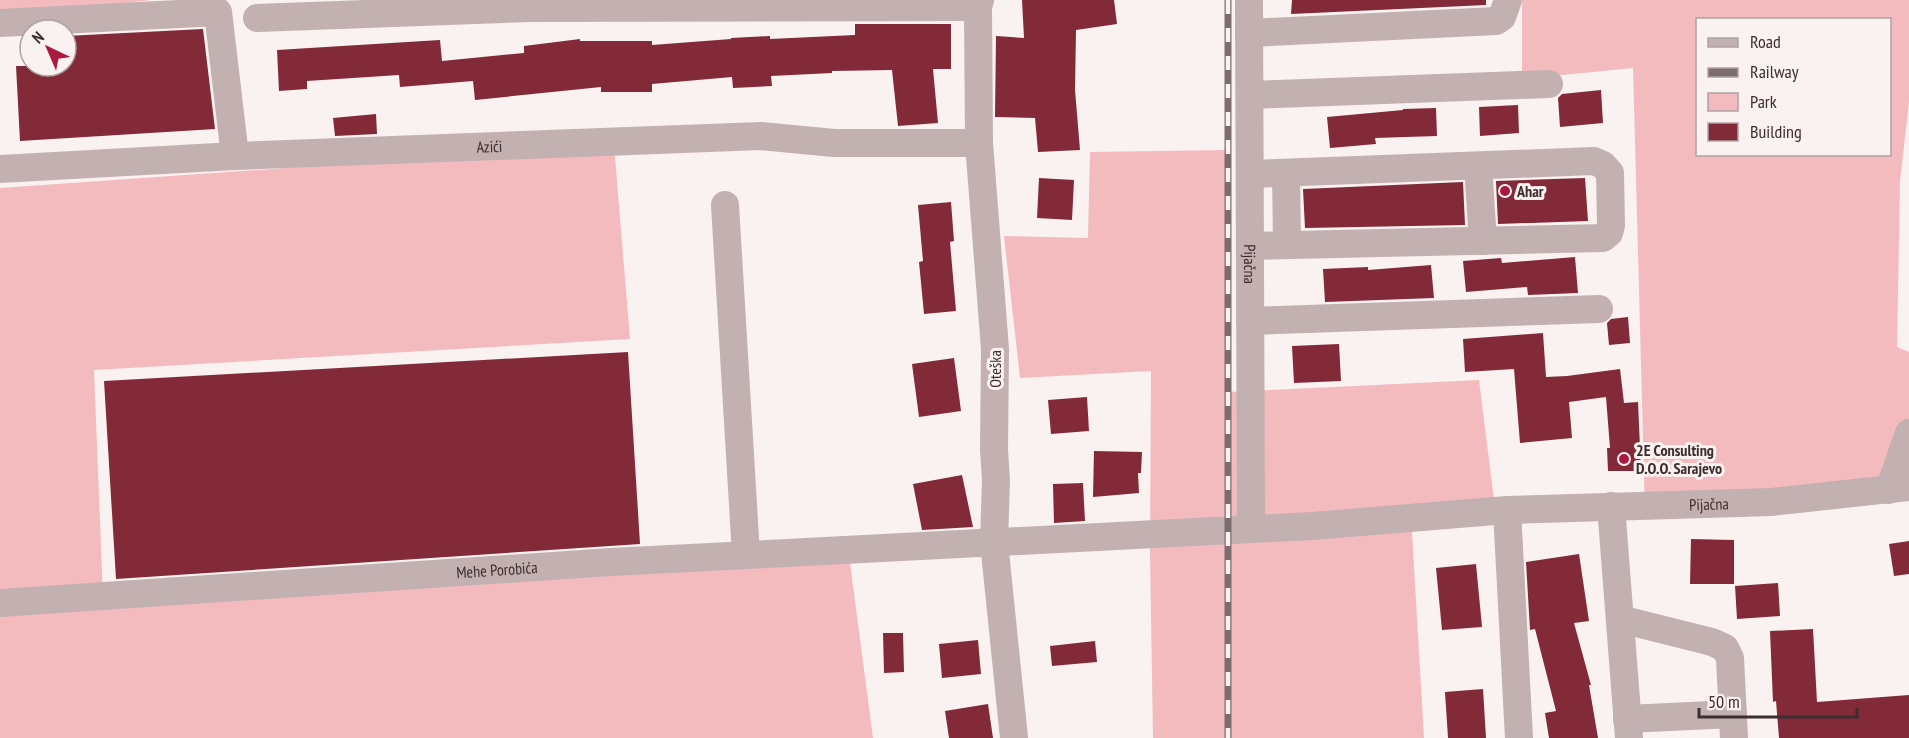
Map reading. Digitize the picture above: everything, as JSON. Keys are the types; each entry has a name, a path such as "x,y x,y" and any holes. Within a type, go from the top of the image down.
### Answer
{"street":[{"name":"Pijačna","path":"1249,0 1251,529"},
{"path":"1249,33 1496,21 1502,17 1508,0"},
{"path":"257,18 528,8 979,4"},
{"name":"Oteška","path":"979,4 979,143 996,349 993,450 996,480 994,542 1014,738"},
{"path":"0,23 218,12 235,156"},
{"path":"1250,95 1549,84"},
{"name":"Azići","path":"0,169 235,156 761,136 834,143 979,143"},
{"path":"1250,174 1594,161 1604,165 1610,173 1611,225 1609,233 1603,238 1250,246"},
{"path":"1478,166 1483,241"},
{"path":"1286,173 1287,245"},
{"path":"725,204 746,555"},
{"path":"1251,321 1599,309"},
{"path":"1899,489 1909,434"},
{"name":"Pijačna","path":"994,542 1312,526 1508,510 1771,502 1899,489"},
{"path":"1611,506 1620,619 1642,728 1733,726 1730,658 1725,648 1712,642 1620,619"},
{"path":"1508,510 1519,738"},
{"name":"Mehe Porobića","path":"0,603 611,562 994,542"}],"green space":[{"path":"0,0 152,0 0,17"},
{"path":"1522,0 1909,0 1909,102 1900,181 1897,347 1909,352 1909,445 1891,489 1645,512 1633,68 1522,79"},
{"path":"614,145 630,339 94,370 103,596 850,563 873,738 0,738 0,188"},
{"path":"1228,150 1228,392 1479,380 1496,516 1411,515 1424,738 1153,738 1150,552 1151,371 1020,378 1004,236 1088,238 1090,152"}],"building":[{"path":"1022,0 1114,0 1117,24 1076,30 1075,90 1080,150 1038,152 1035,118 995,117 996,36 1024,38"},
{"path":"1292,0 1486,0 1486,5 1291,14"},
{"path":"855,24 951,24 951,69 933,69 938,123 898,126 892,70 832,71 832,73 771,76 772,86 733,88 732,77 652,84 652,92 601,92 601,87 475,100 473,81 400,87 399,75 307,81 307,89 279,91 277,50 440,40 442,61 524,53 524,46 580,39 580,41 652,41 652,45 770,36 770,39 855,35"},
{"path":"203,29 215,129 20,141 16,66 18,66 18,78 78,78 78,35"},
{"path":"1601,90 1603,123 1560,127 1558,98 1562,94"},
{"path":"1518,105 1519,133 1480,136 1479,107"},
{"path":"1436,108 1437,136 1375,138 1376,144 1330,148 1327,117"},
{"path":"376,114 377,134 335,136 333,118"},
{"path":"1039,178 1074,180 1072,220 1037,218"},
{"path":"1585,178 1588,221 1498,224 1496,181"},
{"path":"1463,182 1465,225 1305,228 1303,189"},
{"path":"951,202 954,241 950,242 956,311 924,314 919,262 923,261 918,205"},
{"path":"1575,257 1578,293 1528,295 1527,287 1466,292 1463,261 1501,258 1502,263"},
{"path":"1431,265 1434,298 1325,302 1323,269 1368,267 1368,270"},
{"path":"1628,317 1630,343 1609,345 1607,323 1611,319"},
{"path":"1543,333 1546,377 1620,369 1624,403 1638,402 1641,471 1608,471 1607,448 1610,448 1606,397 1569,402 1572,438 1520,443 1514,369 1465,372 1463,339"},
{"path":"1339,344 1341,381 1294,383 1292,346"},
{"path":"628,352 640,544 116,579 104,381"},
{"path":"954,358 961,411 919,417 912,364"},
{"path":"1087,397 1089,431 1051,434 1048,400"},
{"path":"1094,451 1142,452 1141,473 1138,473 1139,493 1093,497"},
{"path":"962,475 973,527 922,530 913,484"},
{"path":"1083,483 1085,521 1054,523 1053,484"},
{"path":"1691,539 1734,540 1734,584 1690,584"},
{"path":"1909,541 1909,574 1894,576 1889,544"},
{"path":"1579,554 1589,621 1574,623 1591,685 1589,685 1598,738 1549,738 1545,713 1556,711 1535,629 1530,630 1526,562"},
{"path":"1476,564 1482,627 1442,630 1436,568"},
{"path":"1778,583 1780,616 1737,619 1735,586"},
{"path":"1813,629 1817,702 1909,695 1909,738 1779,738 1776,701 1773,702 1770,631"},
{"path":"883,633 903,633 904,672 884,673"},
{"path":"978,640 981,674 942,678 939,644"},
{"path":"1095,641 1097,662 1052,666 1050,646"},
{"path":"1483,689 1486,738 1448,738 1445,692"},
{"path":"988,704 993,738 949,738 945,711"}],"railway":[{"path":"1228,0 1228,738"}],"place":[{"name":"Ahar","path":"1505,191"},
{"name":"2E Consulting D.O.O. Sarajevo","path":"1624,459"}]}
